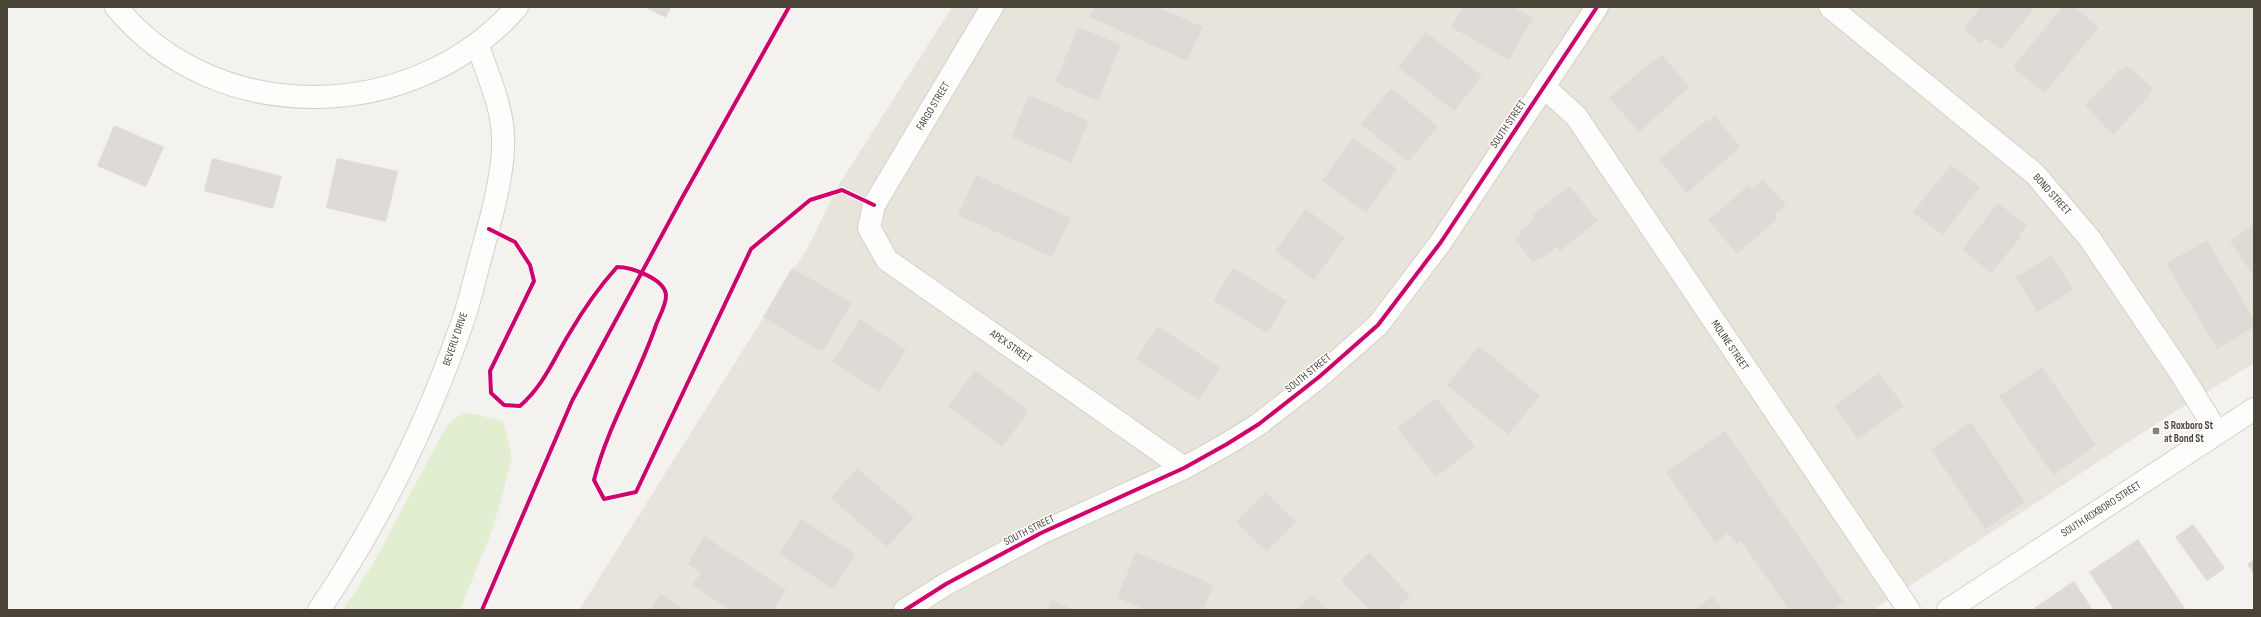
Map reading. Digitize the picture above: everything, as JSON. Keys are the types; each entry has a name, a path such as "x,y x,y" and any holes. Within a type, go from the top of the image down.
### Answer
{"street":[{"path":"116,7 141,32 165,51 190,66 225,82 277,95 307,98 337,97 397,86 425,75 478,45 518,7"},
{"name":"FARGO STREET","path":"874,205 992,7"},
{"name":"SOUTH STREET","path":"905,610 946,584 1040,533 1184,468 1227,444 1259,424 1319,377 1378,325 1441,242 1598,7"},
{"name":"BOND STREET","path":"1830,7 2035,174 2090,240 2182,375 2217,432"},
{"name":"BEVERLY DRIVE","path":"319,610 358,549 396,482 426,417 460,328 489,229 500,170 503,136 500,114 478,45"},
{"name":"MOLINE STREET","path":"1544,87 1576,116 1909,610"},
{"name":"APEX STREET","path":"874,205 869,228 887,260 1184,468"},
{"name":"SOUTH ROXBORO STREET","path":"1948,610 2254,409"}],"shaded area":[{"path":"952,7 2254,7 2254,363 2171,414 1873,610 579,610 808,247 838,186"}],"green space":[{"path":"464,412 503,421 512,459 493,528 460,610 343,610 373,564 447,425"}],"building":[{"path":"644,7 671,7 666,18"},
{"path":"1095,7 1163,7 1162,9 1203,27 1187,61 1090,17"},
{"path":"1463,7 1514,7 1533,18 1509,60 1451,27"},
{"path":"1981,7 2035,7 2001,50 1986,38 1981,44 1963,29"},
{"path":"2062,7 2075,7 2099,27 2044,93 2013,67"},
{"path":"1078,27 1121,45 1098,101 1055,82"},
{"path":"1426,32 1482,76 1454,111 1398,67"},
{"path":"1662,55 1689,87 1639,132 1609,98 1655,59 1656,60"},
{"path":"2127,65 2153,89 2148,95 2149,96 2113,135 2085,105 2120,69 2122,70"},
{"path":"1391,88 1438,126 1408,162 1361,124"},
{"path":"1029,95 1089,121 1071,163 1011,137"},
{"path":"1715,116 1740,147 1687,193 1659,160 1706,120 1707,122"},
{"path":"114,125 164,147 146,187 97,166"},
{"path":"1353,138 1397,169 1366,213 1322,181"},
{"path":"212,158 282,176 273,209 204,191"},
{"path":"337,158 398,171 386,222 326,208"},
{"path":"1951,165 1980,187 1942,235 1913,212"},
{"path":"976,175 1071,218 1052,257 958,215"},
{"path":"1763,179 1786,205 1774,215 1777,219 1737,254 1708,220 1749,185 1752,189"},
{"path":"1570,186 1598,221 1560,251 1557,247 1541,259 1540,258 1533,262 1515,240 1521,235 1519,232 1535,219 1532,215"},
{"path":"1998,203 2027,226 2019,235 2021,237 1991,273 1962,250"},
{"path":"1306,209 1345,238 1314,280 1275,251"},
{"path":"2254,224 2254,277 2230,241"},
{"path":"2207,240 2254,319 2254,327 2217,349 2166,264"},
{"path":"2052,255 2073,290 2037,312 2016,277"},
{"path":"792,268 852,303 822,352 763,317"},
{"path":"1233,268 1287,301 1267,333 1213,300"},
{"path":"860,319 906,350 879,392 833,362"},
{"path":"1158,326 1220,368 1199,400 1136,359"},
{"path":"1479,346 1540,396 1508,435 1447,385"},
{"path":"2042,367 2096,445 2053,475 1999,396"},
{"path":"975,370 1029,411 1002,447 948,406"},
{"path":"1879,373 1904,406 1858,439 1834,406"},
{"path":"1437,398 1475,447 1436,477 1397,428"},
{"path":"1971,422 2025,502 1985,529 1931,449"},
{"path":"1725,431 1844,602 1833,610 1789,610 1741,541 1736,544 1728,533 1715,543 1666,472"},
{"path":"857,468 914,517 887,547 831,498"},
{"path":"1265,492 1296,522 1267,552 1236,522"},
{"path":"801,519 856,554 833,589 779,554"},
{"path":"2193,524 2225,568 2207,581 2175,537"},
{"path":"704,536 786,590 773,610 730,610 692,585 701,573 688,564"},
{"path":"2138,539 2186,610 2114,610 2089,572"},
{"path":"1136,552 1214,585 1203,610 1146,610 1117,598"},
{"path":"1369,552 1410,596 1396,610 1370,610 1341,580"},
{"path":"2254,559 2254,575 2247,564"},
{"path":"2074,581 2093,610 2035,610 2034,608"},
{"path":"661,594 684,610 650,610"},
{"path":"1312,594 1328,610 1296,610"},
{"path":"1712,596 1723,610 1695,610"},
{"path":"1051,600 1075,610 1047,610"}],"cycle path":[{"path":"482,610 572,401 682,198 789,7"},
{"path":"905,610 946,584 1041,533 1184,468 1227,444 1259,424 1319,377 1378,325 1441,242 1597,7"},
{"path":"489,229 515,242 530,265 534,281 490,371 491,393 504,405 520,406 536,390 586,308 617,267 631,269 647,275 660,284 664,290 666,296 664,307 641,364 607,440 594,480 604,499 636,492 751,249 810,200 842,190 874,205"}],"place":[{"name":"S Roxboro St at Bond St","path":"2156,431"}]}
